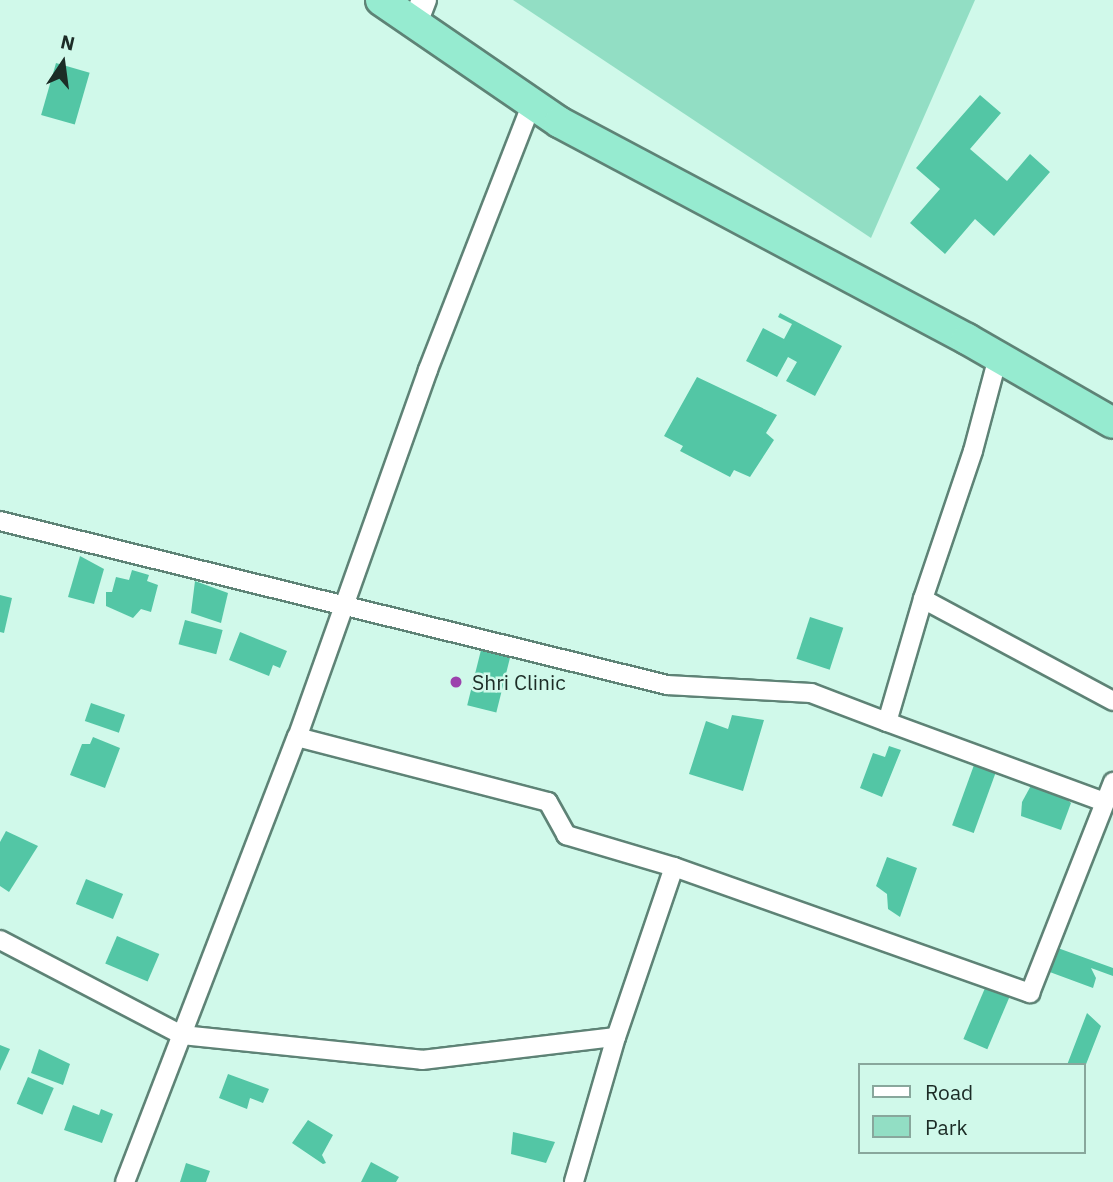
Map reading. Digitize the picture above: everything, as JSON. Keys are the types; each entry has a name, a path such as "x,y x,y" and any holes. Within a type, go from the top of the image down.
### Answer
{"highway":[{"path":"382,0 419,12 532,103 998,356 1113,423"}],"street":[{"path":"125,1182 297,737 428,370 532,103"},
{"path":"887,722 923,599 973,451 998,356"},
{"path":"0,521 667,685 811,693 1105,802"},
{"path":"923,599 1113,701"},
{"path":"297,737 548,802 566,835 674,867 1030,993 1113,782"},
{"path":"573,1182 616,1037 674,867"},
{"path":"0,940 182,1035 422,1060 616,1037"}],"green space":[{"path":"513,0 975,0 871,238"}],"building":[{"path":"56,63 90,73 75,125 41,115"},
{"path":"980,95 1001,113 970,149 1007,181 1030,154 1050,172 994,236 975,219 945,254 910,223 940,189 916,168"},
{"path":"780,313 842,346 815,396 786,381 797,362 788,357 777,377 746,361 763,328 784,339 792,324 778,317"},
{"path":"697,377 777,415 766,433 774,440 750,477 734,470 730,477 680,451 683,446 664,436"},
{"path":"80,556 104,569 94,604 68,597"},
{"path":"132,570 149,575 147,581 158,585 151,612 141,609 133,618 106,606 106,592 112,592 116,577 129,580"},
{"path":"195,581 228,593 221,623 191,613"},
{"path":"0,595 12,598 4,633 0,632"},
{"path":"810,617 843,628 830,670 796,659"},
{"path":"185,620 223,630 216,654 179,644"},
{"path":"240,632 287,651 280,668 273,665 269,676 229,660"},
{"path":"481,650 510,657 496,713 467,705"},
{"path":"91,703 125,715 119,733 85,721"},
{"path":"732,715 764,720 743,791 689,774 706,721 728,729"},
{"path":"93,737 120,748 105,788 70,775 82,744 90,744"},
{"path":"889,746 901,750 882,797 860,788 873,753 885,757"},
{"path":"974,765 996,773 974,833 952,825"},
{"path":"1034,780 1055,789 1071,803 1061,830 1021,816 1022,802"},
{"path":"6,831 38,846 9,892 0,886 0,842"},
{"path":"887,857 917,868 900,917 888,909 887,894 876,886"},
{"path":"86,879 123,894 113,919 76,904"},
{"path":"117,936 159,954 148,982 105,964"},
{"path":"1055,947 1113,968 1113,976 1091,968 1096,978 1093,988 1047,971"},
{"path":"988,981 1012,991 987,1049 963,1039"},
{"path":"1087,1013 1101,1026 1085,1067 1085,1063 1068,1063"},
{"path":"0,1045 10,1049 0,1071"},
{"path":"39,1049 70,1064 63,1085 31,1073"},
{"path":"228,1074 269,1089 263,1103 250,1098 247,1109 219,1098"},
{"path":"28,1077 54,1088 42,1115 17,1104"},
{"path":"73,1105 99,1115 101,1109 113,1114 102,1143 64,1130"},
{"path":"308,1120 333,1135 322,1155 326,1163 323,1164 292,1143"},
{"path":"513,1132 555,1142 546,1163 511,1154"},
{"path":"371,1162 399,1177 396,1182 361,1182"},
{"path":"186,1163 210,1171 206,1182 180,1182"}],"place":[{"name":"Shri Clinic","path":"456,682"}]}
